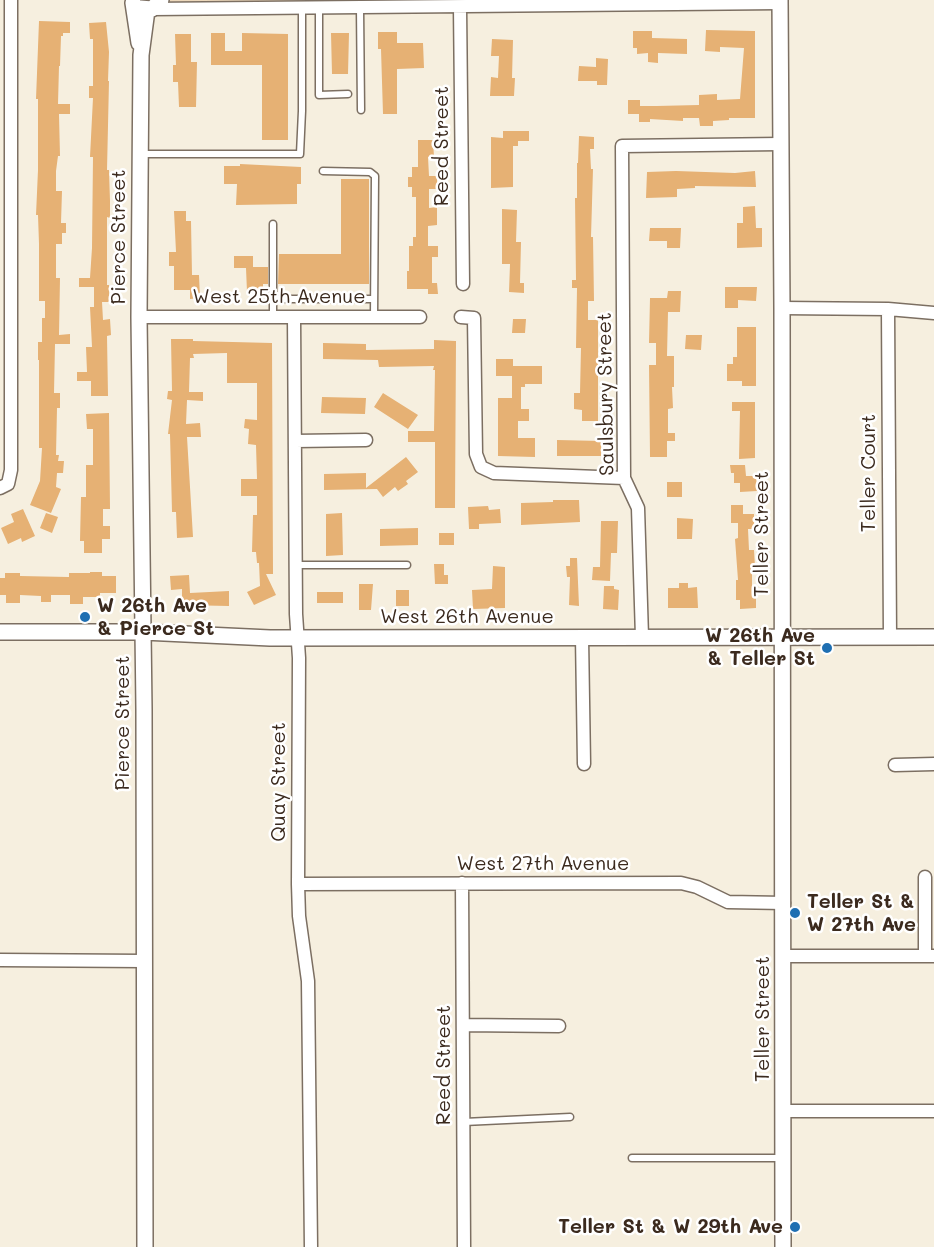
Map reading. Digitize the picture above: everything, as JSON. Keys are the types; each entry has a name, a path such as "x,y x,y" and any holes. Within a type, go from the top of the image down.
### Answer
{"street":[{"path":"0,488 8,483 11,470 11,0"},
{"path":"180,0 193,7"},
{"path":"145,4 193,7 220,4 360,7 442,3 460,7 780,2"},
{"name":"Teller Street","path":"780,2 784,903 783,1247"},
{"name":"Pierce Street","path":"145,4 141,55 139,317 146,1247"},
{"name":"Reed Street","path":"460,7 463,284"},
{"name":"Saulsbury Street","path":"642,638 638,507 624,478 622,146 780,144"},
{"path":"782,308 934,312"},
{"name":"Teller Court","path":"888,309 890,637"},
{"name":"Quay Street","path":"294,316 298,884 299,916 308,981 310,1247"},
{"name":"West 25th Avenue","path":"139,317 420,317"},
{"path":"467,317 476,454 481,467 494,473 624,478"},
{"path":"295,441 366,440"},
{"name":"West 26th Avenue","path":"0,632 143,632 248,638 934,637"},
{"path":"582,637 584,764"},
{"path":"895,765 934,764"},
{"path":"784,956 929,956 925,877"},
{"name":"Reed Street","path":"462,883 464,1247"},
{"name":"West 27th Avenue","path":"298,884 681,883 697,887 728,902 784,903"},
{"path":"0,960 144,961"},
{"path":"463,1025 559,1026"},
{"path":"784,1111 934,1111"}],"lane":[{"path":"140,154 300,154 302,7"},
{"path":"319,7 319,95 348,94"},
{"path":"360,7 361,110"},
{"path":"323,171 369,172 375,176 374,317"},
{"path":"273,224 273,317"},
{"path":"273,299 374,299"},
{"path":"296,565 407,565"},
{"path":"464,1122 570,1117"},
{"path":"632,1158 784,1158"}],"shaded area":[{"path":"157,0 465,0 465,1 165,3"}],"building":[{"path":"39,21 70,22 70,33 63,33 61,36 59,66 58,104 70,104 70,114 59,114 60,156 58,156 56,171 56,191 62,191 61,223 66,223 66,233 62,233 62,244 56,244 56,278 60,278 59,335 70,334 70,344 55,344 54,393 60,393 60,408 57,408 56,455 59,455 58,461 64,461 63,473 57,473 56,487 61,489 51,513 30,505 40,481 42,448 39,448 38,342 42,342 42,318 45,318 45,301 39,301 38,215 36,215"},
{"path":"106,22 109,52 107,170 109,170 110,218 107,217 107,285 109,285 109,302 102,302 103,320 110,319 111,335 107,336 108,396 91,396 91,381 77,381 77,372 87,372 86,347 92,347 90,307 94,307 94,287 79,287 79,278 90,278 92,248 93,157 90,157 93,98 89,98 89,86 93,86 93,39 90,39 89,23"},
{"path":"706,30 755,31 755,118 729,118 729,120 713,121 713,126 700,126 699,118 683,118 683,121 650,119 650,122 639,122 639,114 628,114 628,100 640,100 640,106 656,106 699,105 699,95 717,94 717,100 740,99 744,48 720,47 720,52 705,51"},
{"path":"633,31 652,31 652,38 687,39 687,54 658,53 658,63 648,62 648,53 637,54 637,48 633,48"},
{"path":"378,32 397,32 397,43 423,43 424,68 397,69 397,114 383,114 381,49 378,49"},
{"path":"211,33 225,33 225,51 242,51 242,33 288,34 288,140 262,140 262,65 211,65"},
{"path":"331,33 349,33 348,74 332,74"},
{"path":"175,34 191,34 191,62 197,62 196,107 179,107 178,82 173,82 173,65 176,65"},
{"path":"492,39 513,40 514,96 490,96 491,77 498,78 499,56 491,56"},
{"path":"596,58 608,59 607,85 597,85 597,81 578,81 579,66 596,67"},
{"path":"503,131 529,131 529,141 518,141 518,146 513,146 513,187 491,188 491,137 503,138"},
{"path":"579,136 594,137 594,149 590,149 591,169 593,169 591,237 593,237 594,301 588,301 588,320 598,320 598,421 582,421 582,410 574,409 574,393 580,393 581,348 576,348 577,288 572,288 572,280 576,280 575,198 577,198"},
{"path":"418,140 433,140 434,157 428,157 429,176 437,176 437,189 429,189 429,208 437,207 437,225 428,226 428,246 438,246 438,257 432,257 432,283 437,283 438,294 428,294 428,289 407,289 409,246 413,246 413,237 416,237 416,197 412,197 412,187 408,187 408,177 412,177 412,167 418,167"},
{"path":"240,164 301,167 301,184 297,184 297,204 236,205 237,184 224,184 224,166 240,166"},
{"path":"755,171 756,187 695,186 695,188 677,189 677,197 646,198 647,172 735,173"},
{"path":"341,179 369,179 369,284 278,284 279,254 341,254"},
{"path":"755,206 756,228 762,228 762,247 737,248 737,223 743,223 743,207"},
{"path":"502,209 517,210 516,242 521,242 520,283 524,283 524,293 509,292 510,264 502,264"},
{"path":"174,211 186,211 186,221 191,221 192,275 199,275 200,298 190,299 190,290 174,290 174,266 169,266 169,252 176,252"},
{"path":"650,228 681,228 680,248 667,248 667,241 649,241"},
{"path":"234,256 253,256 253,267 268,267 268,284 263,284 263,292 247,292 246,268 234,268"},
{"path":"725,287 757,287 756,301 738,300 738,308 725,308"},
{"path":"668,291 681,291 680,312 668,312 667,356 674,356 674,387 672,387 673,408 668,409 668,433 675,433 675,441 667,441 667,457 650,457 649,365 656,365 656,343 649,343 650,298 667,298"},
{"path":"513,319 526,319 525,333 512,333"},
{"path":"737,327 756,327 756,386 742,386 742,381 727,381 727,364 733,364 733,357 737,357"},
{"path":"686,335 702,335 701,350 685,349"},
{"path":"171,339 272,343 273,574 266,574 276,595 254,605 247,592 260,586 259,563 257,563 256,552 252,552 253,515 257,515 257,496 241,496 241,479 257,479 256,445 248,444 249,429 244,428 245,419 257,420 257,383 227,383 227,353 193,354 194,358 190,358 189,392 203,392 203,401 187,400 186,424 200,423 201,437 187,437 193,537 177,538 176,512 172,512 170,434 168,434 172,400 167,399 168,391 172,391"},
{"path":"434,340 456,341 455,508 435,508 435,442 408,442 408,431 434,431 434,366 379,367 378,360 323,359 323,343 366,344 366,350 434,349"},
{"path":"496,359 513,359 513,366 542,366 542,384 525,384 525,387 521,387 521,409 529,409 529,421 518,421 518,438 535,438 535,457 498,456 498,398 512,398 512,376 496,376"},
{"path":"383,393 418,415 408,429 374,407"},
{"path":"322,397 366,398 365,414 321,413"},
{"path":"732,402 755,402 755,458 739,459 740,411 732,411"},
{"path":"109,413 110,509 103,509 103,526 110,526 110,539 102,539 102,553 84,553 84,541 80,541 81,497 86,497 86,465 93,465 93,429 87,429 86,414"},
{"path":"557,440 601,441 601,456 557,456"},
{"path":"406,457 418,472 406,481 408,484 398,491 395,487 383,497 377,489 324,490 324,474 366,473 366,488"},
{"path":"730,465 745,465 746,476 756,476 757,491 740,492 740,483 734,483 734,473 731,473"},
{"path":"667,482 682,482 682,497 667,497"},
{"path":"553,500 579,500 580,522 521,525 521,503 553,502"},
{"path":"731,505 743,505 743,514 754,514 754,529 748,529 749,550 754,550 755,567 752,568 752,587 756,587 756,608 740,609 740,600 736,600 736,580 738,580 735,539 738,538 738,523 731,523"},
{"path":"488,506 489,510 500,509 501,523 479,524 479,529 469,529 468,507"},
{"path":"23,509 35,536 22,542 21,538 8,544 1,528 14,522 11,514"},
{"path":"46,513 58,517 52,533 40,528"},
{"path":"342,513 343,555 326,556 326,514"},
{"path":"677,518 693,519 692,539 677,539"},
{"path":"601,521 618,521 617,553 611,553 610,581 592,580 593,567 600,567"},
{"path":"418,528 418,545 380,546 380,529"},
{"path":"439,533 454,533 454,545 439,545"},
{"path":"570,558 577,558 579,606 569,605 570,577 567,577 566,566 570,566"},
{"path":"434,564 444,564 444,575 448,575 448,584 435,584"},
{"path":"493,566 505,567 505,608 473,609 472,590 492,589"},
{"path":"102,572 102,576 116,576 116,593 100,593 100,597 83,597 83,604 70,604 70,595 51,595 51,602 41,602 41,596 20,595 20,603 6,603 6,595 0,595 0,578 5,578 5,573 20,573 20,576 69,577 69,573"},
{"path":"189,575 190,593 229,591 229,606 182,605 182,589 171,590 170,576"},
{"path":"679,583 688,583 688,588 697,587 698,608 668,608 668,588 679,588"},
{"path":"359,584 373,584 371,610 359,610"},
{"path":"604,586 614,586 614,589 619,590 618,610 603,609"},
{"path":"396,590 409,590 409,606 396,606"},
{"path":"317,592 343,592 343,603 317,603"}],"place":[{"name":"W 26th Ave & Pierce St","path":"85,617"},
{"name":"W 26th Ave & Teller St","path":"827,648"},
{"name":"Teller St & W 27th Ave","path":"795,913"},
{"name":"Teller St & W 29th Ave","path":"795,1227"}]}
